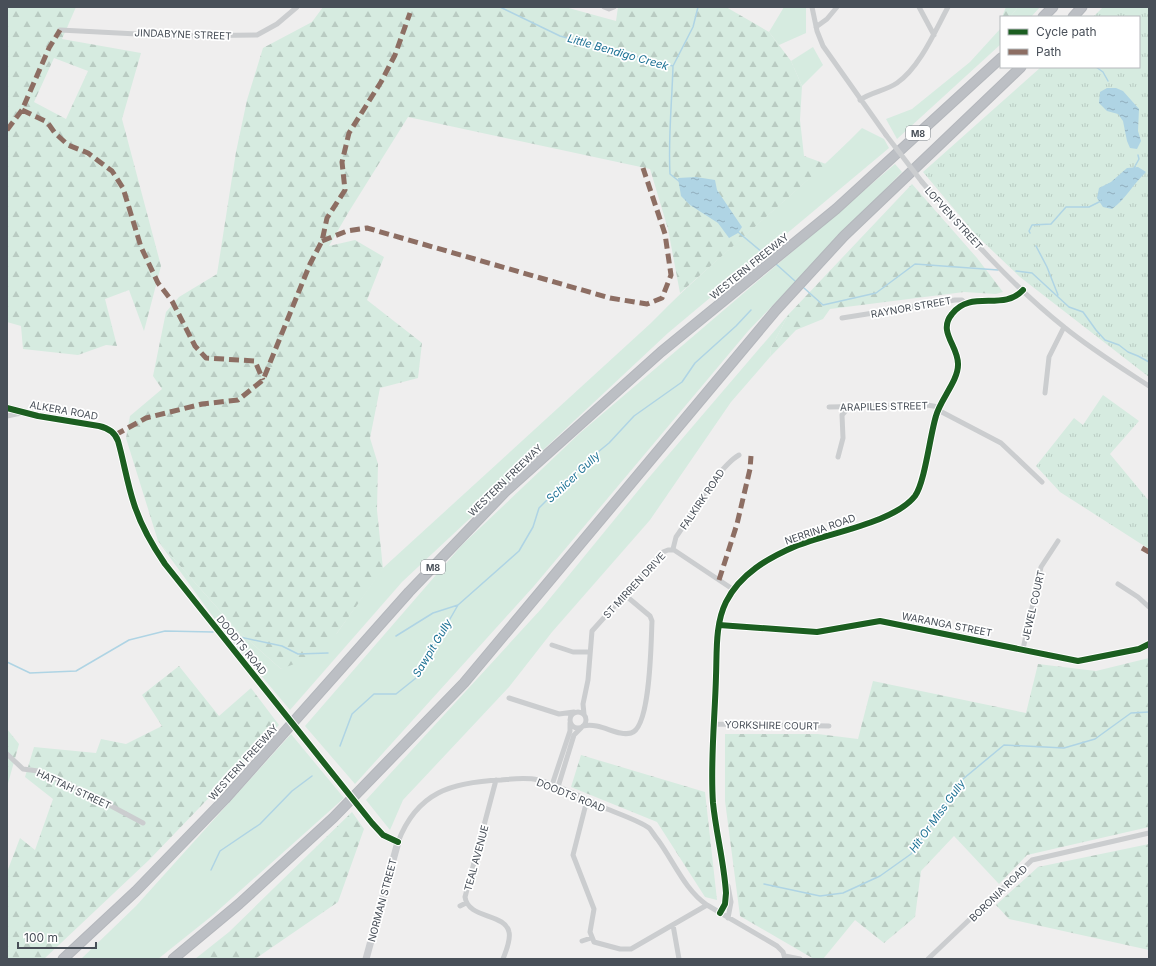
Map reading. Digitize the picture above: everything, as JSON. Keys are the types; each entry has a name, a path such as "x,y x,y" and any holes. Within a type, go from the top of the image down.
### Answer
{"highway":[{"path":"1044,16 1053,7"},
{"path":"1074,16 1082,7"},
{"name":"WESTERN FREEWAY","path":"63,959 136,890 225,799 409,592 505,492 661,352 836,209 1000,59"},
{"name":"M8","path":"173,959 239,904 333,818 464,683 776,310 844,236 1020,68"}],"street":[{"name":"JINDABYNE STREET","path":"60,30 176,36 257,35 277,24 298,7"},
{"path":"604,7 609,9 614,7"},
{"name":"LOFVEN STREET","path":"812,7 816,28 823,46 860,100 922,182 976,243 1023,290 1064,327 1103,356 1149,386"},
{"path":"816,28 827,19 837,7"},
{"path":"919,7 934,35"},
{"path":"860,100 869,94 894,85 903,78 934,35 948,7"},
{"name":"RAYNOR STREET","path":"842,318 955,300 962,300 964,303 977,301 1006,301 1016,297 1023,290"},
{"name":"NERRINA ROAD","path":"728,918 730,895 713,803 714,724 719,623 724,607 734,590 752,570 781,553 802,544 883,518 908,502 919,487 938,408 958,368 957,357 947,333 947,323 954,312 964,303"},
{"path":"1045,393 1049,357 1064,327"},
{"name":"ARAPILES STREET","path":"830,407 927,405 938,408 1001,443 1042,482"},
{"path":"838,457 843,438 842,415 849,407"},
{"name":"ALKERA ROAD","path":"7,408 95,425 107,428 115,434"},
{"path":"7,416 22,412"},
{"name":"DOODTS ROAD","path":"115,434 134,505 158,554 183,588 383,835 398,842 410,817 432,796 456,786 496,780 532,779 558,787 649,828 668,853 693,893 707,906 777,946 785,958 800,959"},
{"name":"FALKIRK ROAD","path":"673,550 676,538 721,471 728,462 739,455"},
{"name":"JEWEL COURT","path":"1023,649 1041,567 1058,542"},
{"name":"ST MIRREN DRIVE","path":"584,715 583,704 589,675 590,637 593,630 663,552 673,550 734,590"},
{"path":"1118,584 1138,597 1149,607"},
{"path":"559,714 580,712 600,726 624,733 634,732 640,724 649,688 652,620 650,616 625,595"},
{"name":"WARANGA STREET","path":"719,623 817,632 880,621 1081,661 1139,649 1149,644"},
{"path":"552,646 573,652 590,652"},
{"name":"ST MIRREN DRIVE","path":"574,712 585,694"},
{"path":"509,698 559,714 570,722 575,728 600,726"},
{"path":"552,785 570,730 570,716 574,712"},
{"path":"558,787 574,735 586,721 584,715"},
{"name":"YORKSHIRE COURT","path":"714,724 829,726"},
{"name":"HATTAH STREET","path":"7,754 22,769 38,772 78,789 143,823"},
{"name":"TEAL AVENUE","path":"496,780 466,892 466,903 472,909 502,922 508,927 510,937 503,959"},
{"path":"587,800 574,846 573,863 594,909 590,931 591,938 597,944 629,949 707,906"},
{"name":"BORONIA ROAD","path":"928,959 1032,860 1149,833"},
{"name":"NORMAN STREET","path":"366,959 398,842"},
{"name":"NERRINA ROAD","path":"720,913 726,898 724,866"},
{"path":"460,906 466,903"},
{"path":"673,925 679,959"},
{"path":"582,940 591,938"}],"green space":[{"path":"7,7 76,7 62,39 141,53 122,119 161,266 144,331 129,290 105,299 117,346 106,345 78,355 23,349 21,326 7,322","holes":["54,58 88,71 66,119 34,102"]},
{"path":"323,7 565,7 616,21 618,7 726,7 769,32 791,61 802,86 800,120 804,156 826,164 680,293 668,229 650,169 408,117 329,246 355,240 384,257 367,300 422,343 418,378 380,388 370,438 378,464 377,510 383,569 337,633 315,656 281,669 237,630 158,541 126,438 130,416 162,389 153,376 166,312 179,297 217,274 236,152 247,100 263,48 312,22"},
{"path":"784,7 806,7 806,33 779,45 769,32"},
{"path":"1006,7 1018,7 1011,16 1002,16"},
{"path":"1018,7 1040,7 1032,16 1011,16"},
{"path":"1103,7 1149,7 1149,377 1020,277 976,235 923,172 1040,68 1140,68 1140,16 1094,16"},
{"path":"1000,29 1000,45 897,139 886,119 912,109 970,62"},
{"path":"813,47 823,65 802,86 791,61"},
{"path":"862,128 884,139 889,148 668,333 402,582 290,710 222,629 158,541 237,630 281,669 337,633 383,568"},
{"path":"895,164 902,172 749,330 534,586 355,784 305,726 462,545 580,433"},
{"path":"912,184 977,258 1003,292 996,294 964,292 830,309 823,319 796,330 770,357 771,348 788,315"},
{"path":"788,315 771,348 770,357 731,402 650,520 552,632 509,687 403,800 390,830 366,800 542,608 646,481"},
{"path":"1103,395 1139,421 1110,454 1149,501 1149,549 1060,492 1036,466 1074,418 1083,425"},
{"path":"1149,658 1149,827 1027,855 999,884 954,836 921,871 915,917 884,943 855,920 823,959 814,959 740,916 725,801 725,734 818,734 858,739 873,681 1026,713 1038,664 1096,671"},
{"path":"179,666 219,716 251,688 279,725 149,860 44,959 7,959 7,872 20,838 35,850 53,799 25,777 34,747 96,753 101,739 126,744 162,726 142,695"},
{"path":"7,729 19,744 7,787"},
{"path":"291,734 344,798 213,915 158,959 81,959 136,906"},
{"path":"581,755 705,792 717,900 705,897 657,822 571,787"},
{"path":"352,812 364,829 338,902 255,959 195,959 229,932"},
{"path":"1149,844 1149,950 1009,919 996,905 1038,867"}],"water":[{"path":"1107,88 1116,88 1123,91 1139,109 1138,131 1141,141 1137,149 1130,148 1123,121 1118,114 1107,111 1099,103 1100,92"},
{"path":"1138,167 1146,172 1117,205 1112,209 1103,207 1097,198 1099,188 1111,182 1127,168"},
{"path":"696,177 715,180 717,190 742,227 738,233 729,238 718,223 690,205 681,196 678,178"}],"waterway":[{"name":"Little Bendigo Creek","path":"500,7 560,36 673,66 670,174 680,182"},
{"path":"673,66 693,27 698,7"},
{"path":"1097,68 1103,72 1108,81"},
{"path":"1134,168 1139,159 1138,155"},
{"path":"1030,233 1029,231 1032,225 1051,224 1066,207 1089,207 1101,201"},
{"name":"Little Bendigo Creek","path":"738,232 768,257"},
{"path":"1036,246 1047,267 1058,295"},
{"name":"Little Bendigo Creek","path":"776,264 795,281"},
{"name":"Little Bendigo Creek","path":"804,288 823,305 876,293 915,264 998,270"},
{"name":"Little Bendigo Creek","path":"1016,271 1032,273 1069,307 1083,312 1105,340 1119,345 1128,352 1149,362"},
{"name":"Schicer Gully","path":"396,636 433,613 458,605 519,551 533,527 539,508 581,466 609,443 634,416 682,382 695,363 736,326 751,310"},
{"name":"Sawpit Gully","path":"340,746 352,714 374,694 396,694 416,678 458,605"},
{"name":"Schicer Gully","path":"7,662 30,673 76,671 129,640 165,631 213,632"},
{"name":"Schicer Gully","path":"226,634 282,646 298,654 328,653"},
{"name":"Hit Or Miss Gully","path":"764,884 820,896 843,893 880,876 911,854 963,779 1004,745 1064,748 1095,739 1131,713 1149,712"},
{"name":"Sawpit Gully","path":"211,870 220,851 260,824 292,791 312,776"}],"marked path":[{"path":"115,435 146,418 202,404 238,400 263,380 310,264 322,241 327,218 345,190 342,162 349,133 381,82 395,55 410,13"},
{"path":"7,130 22,110 49,48 60,30"},
{"path":"22,110 47,122 55,133 68,145 88,153 112,171 123,188 141,247 158,283 172,301 195,346 206,358 255,361 263,380"},
{"path":"322,241 347,231 367,228 610,298 647,304 662,298 671,275 665,234 643,168"},
{"path":"719,580 737,524 750,469 751,456"},
{"path":"1142,548 1149,552"}],"cycle path":[{"path":"720,913 725,904 726,893 724,870 713,803 712,755 717,638 720,619 726,602 732,592 747,575 775,556 809,541 877,520 905,505 915,496 922,480 938,410 957,371 957,358 948,333 948,321 952,314 960,307 968,303 978,301 1006,300 1023,290"},
{"path":"7,408 38,416 99,426 108,429 113,433 118,441 129,488 140,520 147,535 165,564 372,823 383,835 398,842"},
{"path":"719,625 817,632 880,621 1078,661 1139,649 1149,644"}]}
